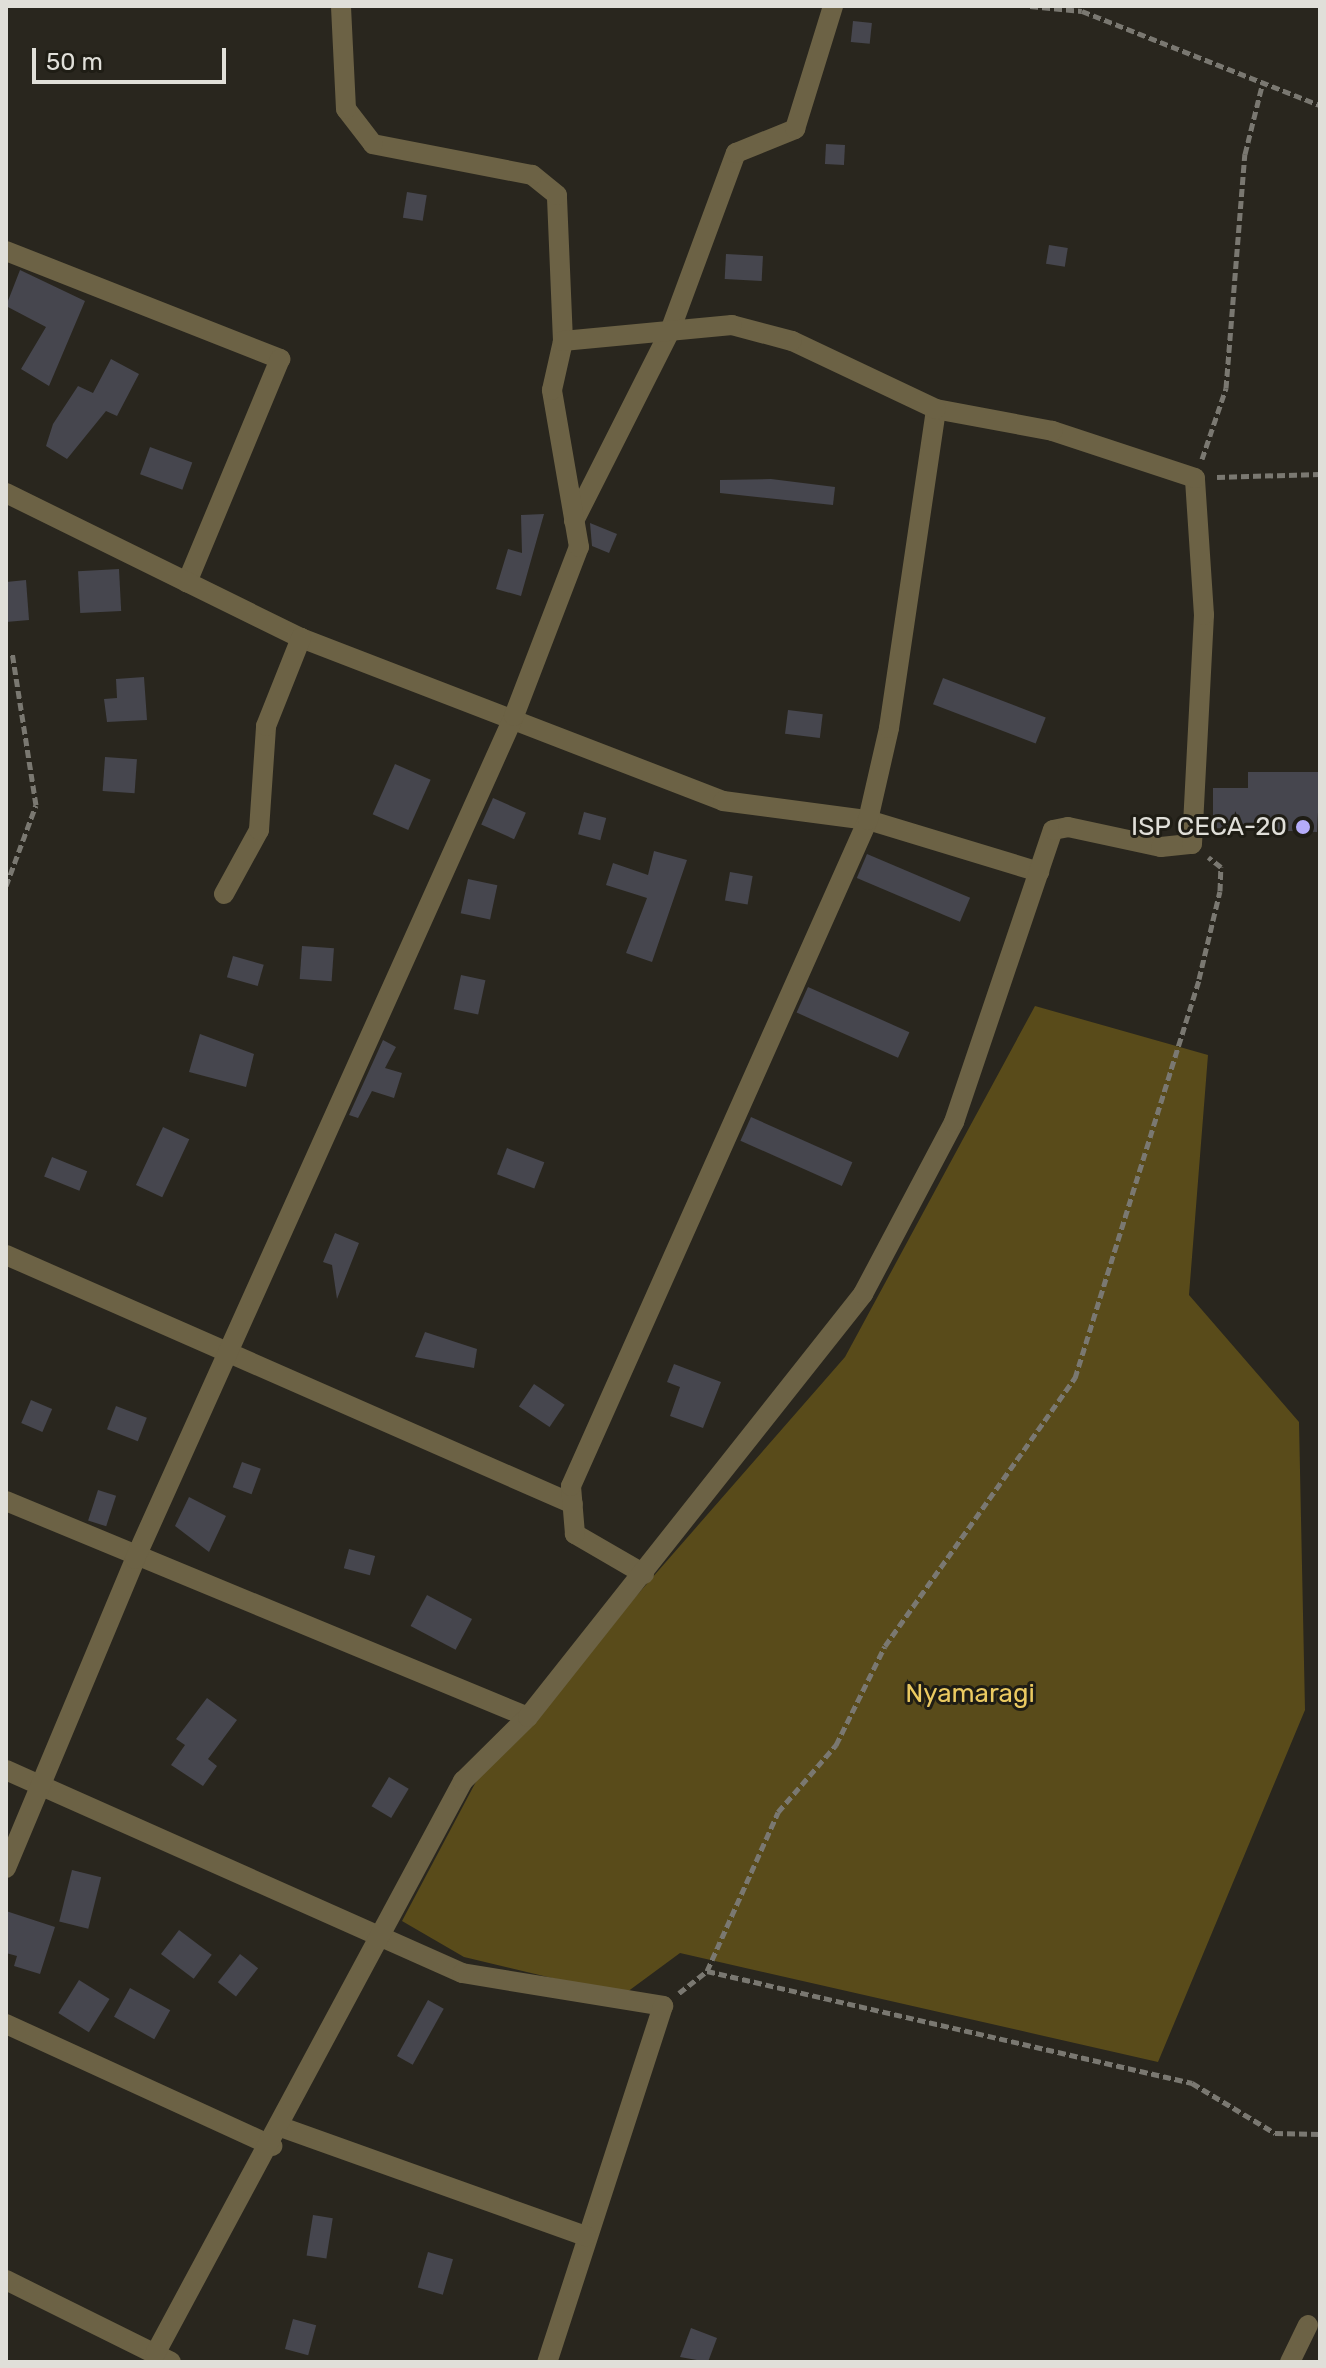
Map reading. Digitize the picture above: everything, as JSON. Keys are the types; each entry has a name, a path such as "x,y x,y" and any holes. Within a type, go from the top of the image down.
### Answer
{"street":[{"path":"6,1868 43,1786 135,1559 514,716 579,547 552,390 563,341 557,195 532,175 373,144 346,109 341,6"},
{"path":"574,521 670,331 736,153 795,129 833,6"},
{"path":"6,251 280,359 187,582"},
{"path":"6,2280 129,2352 163,2358 379,1937 463,1781 528,1717 863,1294 954,1122 1053,830 1068,827 1161,847 1192,844 1204,615 1195,478 1053,431 936,409 792,341 732,325 563,341"},
{"path":"644,1574 575,1534 571,1486 868,820 889,728 936,409"},
{"path":"6,493 301,638 514,716 723,801 868,820 1039,872"},
{"path":"224,894 259,830 266,726 301,638"},
{"path":"6,1255 573,1504"},
{"path":"6,1501 135,1559 528,1717"},
{"path":"6,1770 462,1973 663,2006 547,2362"},
{"path":"6,2024 272,2146"},
{"path":"281,2127 586,2236"},
{"path":"1290,2362 1308,2325"}],"path":[{"path":"1030,6 1082,11 1320,105"},
{"path":"1263,82 1245,154 1226,388 1195,478 1320,474"},
{"path":"6,886 36,805 12,652"},
{"path":"663,2006 707,1971 778,1812 836,1745 885,1646 1075,1378 1146,1166 1220,891 1221,867 1192,844"},
{"path":"707,1971 1192,2083 1275,2133 1320,2134"}],"green space":[{"name":"Nyamaragi","path":"1035,1006 1208,1055 1189,1295 1299,1422 1305,1710 1158,2062 680,1953 623,1995 464,1957 402,1921 479,1776 845,1357"}],"building":[{"path":"853,21 872,23 870,44 851,42"},
{"path":"826,144 845,145 844,165 825,164"},
{"path":"407,192 427,195 423,221 403,218"},
{"path":"1049,245 1068,248 1065,267 1046,264"},
{"path":"726,254 763,256 762,281 725,279"},
{"path":"20,270 85,301 49,386 21,369 46,327 6,306"},
{"path":"111,359 139,374 117,416 106,411 67,459 46,446 53,424 78,386 93,393"},
{"path":"150,447 192,462 182,490 140,474"},
{"path":"771,479 835,487 833,505 720,493 720,480"},
{"path":"544,514 521,596 496,589 508,549 522,553 521,515"},
{"path":"590,523 617,534 609,553 592,546"},
{"path":"119,569 121,611 80,613 78,571"},
{"path":"26,580 29,620 6,622 6,582"},
{"path":"144,677 147,720 107,722 104,699 117,698 116,679"},
{"path":"943,678 1046,717 1036,744 933,704"},
{"path":"788,710 823,714 820,738 785,734"},
{"path":"105,757 137,759 135,793 103,791"},
{"path":"395,764 431,780 408,830 373,814"},
{"path":"1248,772 1320,772 1317,832 1213,828 1213,788 1248,788"},
{"path":"493,798 526,813 514,839 481,824"},
{"path":"584,812 606,818 600,840 578,834"},
{"path":"654,851 687,860 652,962 626,953 647,898 606,885 613,863 648,875"},
{"path":"867,854 970,898 960,922 857,878"},
{"path":"730,872 753,876 748,905 725,901"},
{"path":"468,879 497,885 490,919 461,913"},
{"path":"302,946 334,948 332,981 300,979"},
{"path":"233,956 264,965 258,986 227,977"},
{"path":"461,975 485,980 478,1014 454,1009"},
{"path":"808,987 909,1032 898,1058 797,1013"},
{"path":"200,1034 254,1054 246,1087 189,1072"},
{"path":"383,1040 396,1047 385,1068 402,1073 394,1098 372,1091 358,1118 349,1115"},
{"path":"751,1117 852,1162 842,1186 740,1141"},
{"path":"163,1127 189,1139 162,1197 136,1185"},
{"path":"507,1148 544,1162 534,1188 497,1174"},
{"path":"52,1157 87,1171 79,1191 44,1176"},
{"path":"335,1233 359,1243 337,1299 332,1265 323,1262"},
{"path":"425,1332 477,1349 474,1368 415,1357"},
{"path":"674,1364 721,1382 703,1428 670,1416 680,1387 667,1382"},
{"path":"534,1384 565,1405 550,1427 519,1406"},
{"path":"31,1400 52,1409 42,1432 21,1423"},
{"path":"116,1406 147,1418 138,1441 107,1429"},
{"path":"242,1462 261,1469 252,1494 233,1487"},
{"path":"98,1490 116,1496 106,1526 88,1520"},
{"path":"189,1497 226,1516 209,1552 175,1526"},
{"path":"349,1549 375,1556 370,1575 344,1568"},
{"path":"427,1595 472,1619 456,1650 411,1626"},
{"path":"207,1698 237,1720 208,1759 217,1766 203,1786 171,1765 185,1745 176,1739"},
{"path":"389,1777 409,1789 391,1818 371,1806"},
{"path":"72,1870 101,1877 88,1929 59,1921"},
{"path":"6,1911 55,1927 40,1974 14,1966 17,1956 6,1953"},
{"path":"179,1930 212,1955 194,1979 161,1954"},
{"path":"240,1954 258,1968 236,1997 218,1982"},
{"path":"79,1980 110,1999 89,2032 58,2013"},
{"path":"130,1988 170,2010 154,2039 114,2017"},
{"path":"428,2000 444,2009 413,2065 397,2056"},
{"path":"313,2215 333,2218 326,2259 307,2255"},
{"path":"428,2252 453,2259 443,2295 418,2288"},
{"path":"293,2319 316,2325 308,2355 285,2349"},
{"path":"691,2328 717,2338 708,2362 680,2357"}],"place":[{"name":"ISP CECA-20","path":"1303,827"}]}
